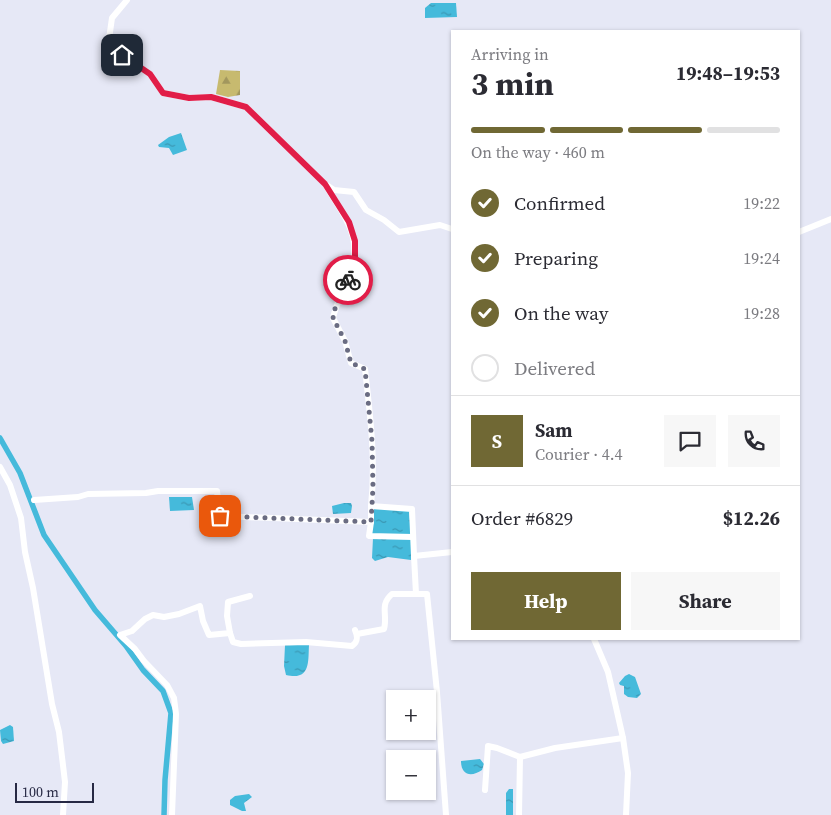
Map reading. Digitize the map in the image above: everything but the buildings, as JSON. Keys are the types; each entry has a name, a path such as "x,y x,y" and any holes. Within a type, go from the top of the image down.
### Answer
{"street":[{"path":"127,0 112,18 108,46 150,74 163,93 189,98 211,97 246,107 325,184 334,190 354,192 366,210 384,220 399,232 440,225 451,229"},
{"path":"325,184 349,222 355,241 355,261 336,304 333,318 345,341 351,363 365,369 372,441 373,487 369,536 413,537"},
{"path":"800,232 831,219"},
{"path":"0,467 10,485 21,518 25,552 59,732 65,782 63,815"},
{"path":"34,500 88,494 216,491 220,516 371,522"},
{"path":"372,506 412,509 416,594"},
{"path":"414,556 451,552"},
{"path":"250,596 243,596 228,602 227,616 233,642 241,644 315,642 352,646 356,643 356,632 384,629 386,599 392,594 427,594 437,692 446,815"},
{"path":"172,815 176,714 174,698 167,685 135,649 120,636 132,631 145,619 153,615 164,617 179,614 200,606 203,621 209,634 230,633"},
{"path":"594,640 608,672 623,738 628,773 626,815"},
{"path":"485,790 488,746 520,757 555,748 623,738"},
{"path":"519,815 520,757"}],"green space":[{"path":"220,70 240,71 240,95 228,97 216,94"}],"water":[{"path":"431,3 456,3 457,17 425,18 425,8"},
{"path":"181,133 187,150 173,155 169,148 159,147 158,145 169,137"},
{"path":"169,497 192,497 194,510 170,511"},
{"path":"351,503 351,513 333,514 332,506"},
{"path":"373,508 409,510 411,535 371,534"},
{"path":"373,538 411,539 411,560 388,557 375,561 372,558"},
{"path":"285,645 309,645 308,663 304,672 300,675 286,675 284,666"},
{"path":"629,674 635,677 641,694 637,698 628,697 624,694 624,686 619,683"},
{"path":"10,725 13,727 14,741 3,744 0,730"},
{"path":"480,759 484,764 482,770 474,774 468,774 461,766 461,761"},
{"path":"509,789 513,789 513,815 506,815 506,793"},
{"path":"249,794 252,797 244,803 246,811 230,805 230,800 235,796"}],"waterway":[{"path":"0,438 20,473 44,535 95,610 126,646 143,670 163,691 171,713 164,815"}],"way so far":[{"path":"220,516 371,522 373,487 372,441 365,369 351,363 345,341 333,318 336,304 348,280"}],"route":[{"path":"122,55 150,74 163,93 189,98 211,97 246,107 325,184 349,222 355,241 355,261 348,280"}]}
